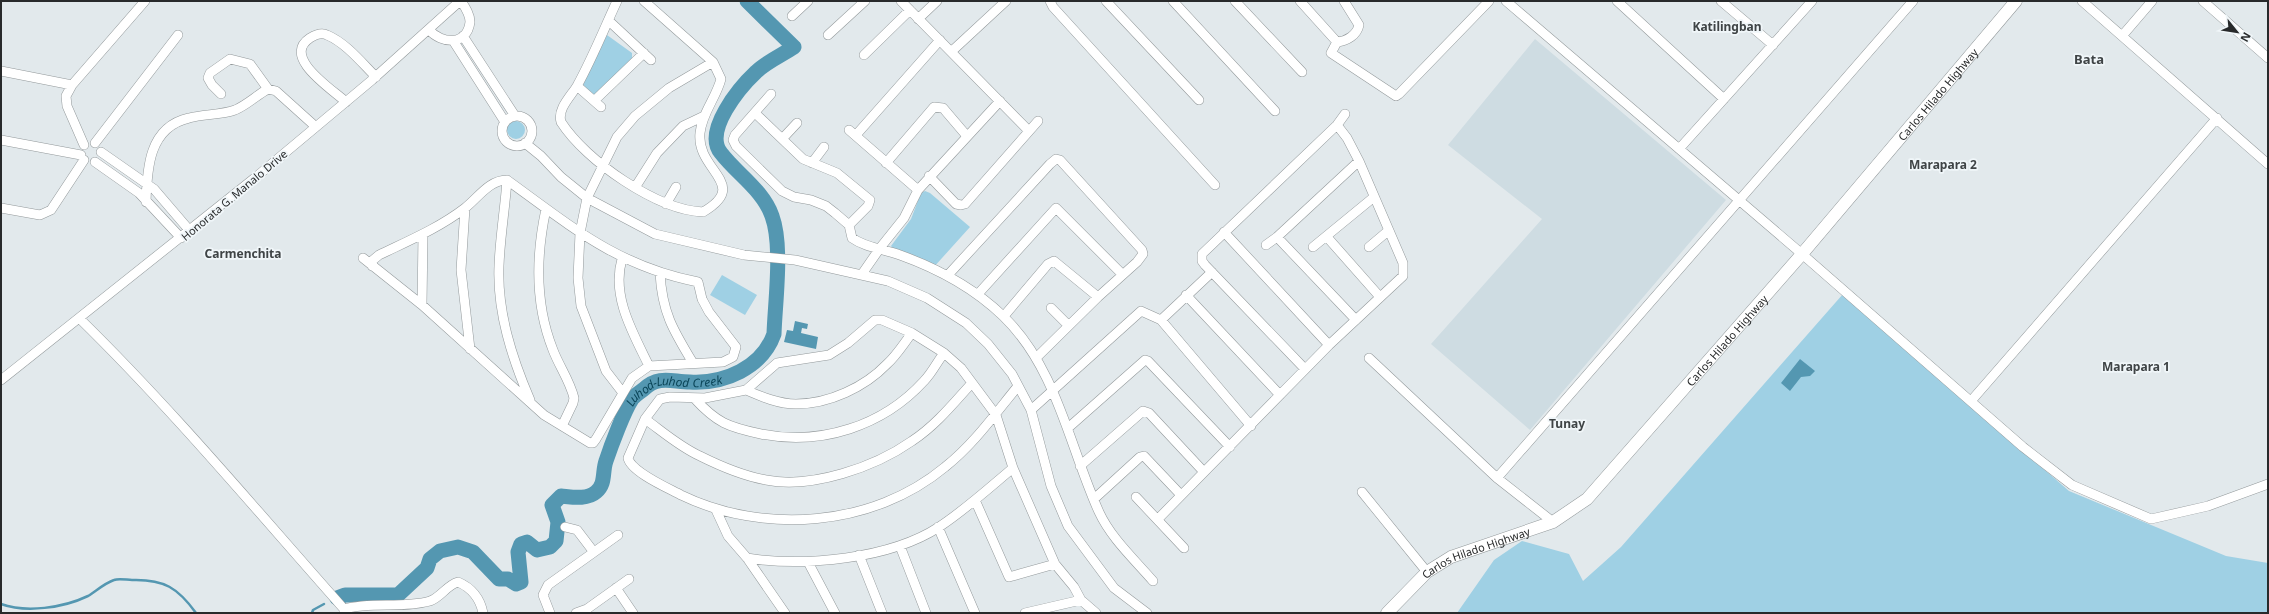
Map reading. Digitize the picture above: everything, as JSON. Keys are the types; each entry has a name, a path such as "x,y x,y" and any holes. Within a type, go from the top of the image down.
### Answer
{"main road":[{"name":"Carlos Hilado Highway","path":"1387,613 1427,572 1451,557 1553,522 1587,499 1802,254 2016,1"}],"street":[{"path":"84,145 67,106 66,96 72,85 145,1"},
{"path":"454,42 463,36 470,21 468,11 461,1"},
{"name":"Honorata G. Manalo Drive","path":"1,380 190,231 376,77 461,1"},
{"path":"617,1 609,21 577,86 567,101 560,117 561,122 603,166 616,177 636,186 666,204 703,212 723,194 724,186 722,180 706,162 700,143 704,116 715,97 721,79 713,62 644,1"},
{"path":"792,16 808,1"},
{"path":"828,35 865,1"},
{"path":"901,1 952,51 1028,130"},
{"path":"918,19 937,1"},
{"path":"952,51 1006,1"},
{"path":"1050,1 1053,7 1214,185"},
{"path":"1106,1 1198,100"},
{"path":"1172,1 1275,112"},
{"path":"1234,1 1302,72"},
{"path":"1300,1 1337,42"},
{"path":"1344,1 1359,25 1354,34 1348,39 1337,42 1331,53 1396,96 1489,1"},
{"path":"1506,1 1802,254 2023,447 2072,485 2145,518 2154,519 2208,506 2268,484"},
{"path":"1617,1 1724,99"},
{"path":"1721,1 1773,45"},
{"path":"1679,149 1812,1"},
{"path":"1497,478 1913,1"},
{"path":"2082,1 2268,164"},
{"path":"2122,36 2152,1"},
{"path":"2204,1 2268,58"},
{"path":"864,55 910,10"},
{"path":"609,21 652,60"},
{"path":"430,30 441,39 454,42 505,122"},
{"path":"346,102 306,67 301,57 300,50 305,42 319,34 326,34 344,45 376,77"},
{"path":"1,208 40,215 46,214 52,210 82,158 81,149 84,145 95,143 178,35"},
{"path":"463,36 515,116 523,118 530,123 530,136 525,143 515,145 506,141 502,132 505,122 515,116"},
{"path":"918,190 886,164 853,133 940,40"},
{"path":"577,86 598,104 644,53"},
{"path":"221,94 212,85 208,78 210,73 230,58 250,64 268,89 276,91 316,127"},
{"path":"623,393 606,371 581,306 578,278 580,233 588,198 617,137 635,116 669,88 713,62"},
{"path":"1,71 72,85"},
{"path":"146,202 146,182 153,146 161,134 176,122 189,118 234,110 268,89"},
{"path":"771,94 735,135 733,140 736,146 782,191 794,197 811,200 826,206 849,225 852,238 866,246 880,248 948,275 978,294 1004,316 1037,357 1068,428 1080,466 1100,513 1117,539 1153,581"},
{"path":"862,274 904,218 918,190 929,176 966,135 1000,101"},
{"path":"886,164 934,107 943,108 966,135"},
{"path":"755,113 783,138 803,159 837,174 870,200 868,206 849,225"},
{"path":"1305,369 1202,261 1202,254 1337,125 1345,114"},
{"path":"636,186 657,153 683,126 704,116"},
{"path":"1971,401 2217,118"},
{"path":"929,176 956,204 965,204 1028,130 1038,121"},
{"path":"783,138 797,123"},
{"path":"1158,519 1180,494 1251,426 1329,344 1400,280 1405,272 1403,263 1359,161 1347,138 1337,125"},
{"path":"1,140 82,158 89,162 95,162 139,193 181,238"},
{"path":"95,143 101,152 154,189 190,231"},
{"path":"525,143 588,198 655,234 744,255 785,258 862,274 910,289 953,314 988,344 1012,374 1031,410 1051,486 1068,526 1086,553 1114,588 1147,613"},
{"path":"812,163 824,147"},
{"path":"95,162 99,158 101,152"},
{"path":"948,275 1056,158 1060,160 1142,250 1142,254 1139,260 1068,325 1037,357"},
{"path":"1266,245 1277,237 1359,161"},
{"path":"363,258 372,266 422,305 544,415 593,443 632,378 649,366 715,363 733,357 736,347 709,312 702,299 698,282 660,273 622,259 580,233 507,180 500,180 490,186 465,208 423,234 378,255 373,260 372,266"},
{"path":"507,180 500,240 499,294 515,365 530,402"},
{"path":"666,204 676,187"},
{"path":"1313,247 1327,238 1374,197"},
{"path":"465,208 460,270 470,349"},
{"path":"978,294 1056,208 1122,274"},
{"path":"546,209 540,237 538,267 543,313 553,349 574,398 562,426"},
{"path":"1369,247 1388,231"},
{"path":"1224,232 1329,344"},
{"path":"422,305 423,234"},
{"path":"1277,237 1356,320"},
{"path":"1327,238 1380,297"},
{"path":"622,259 618,272 624,307 649,366"},
{"path":"1004,316 1048,264 1054,261 1098,297"},
{"path":"1161,320 1212,272"},
{"path":"660,273 661,296 664,309 674,332 692,363"},
{"path":"1186,295 1280,395"},
{"path":"1051,308 1068,325"},
{"path":"1031,410 1053,392 1140,311 1161,320 1251,426"},
{"path":"79,318 116,354 344,611 359,605 402,605 432,600 451,584 458,582 475,593 483,613"},
{"path":"1018,386 996,415 959,455 927,480 891,500 843,515 800,520 781,520 731,514 716,510 664,486 629,462 629,452 645,419 660,399 670,397 705,398 746,390 777,363 829,355 848,343 875,320 882,320 912,333 944,353 961,368 971,384 996,415 1012,468 1054,564 1074,587 1082,600 1096,613"},
{"path":"746,390 775,401 796,404 820,402 839,395 864,382 887,364 912,333"},
{"path":"694,398 709,414 721,423 741,430 782,438 806,438 833,435 865,424 896,405 924,380 944,353"},
{"path":"1369,358 1497,478 1553,522"},
{"path":"1068,428 1145,360 1148,361 1230,447"},
{"path":"645,419 679,444 699,456 737,472 767,481 824,479 885,458 913,441 934,424 971,384"},
{"path":"1080,466 1143,411 1148,413 1204,472"},
{"path":"1094,499 1144,456 1180,494"},
{"path":"747,558 768,562 808,562 859,555 900,546 938,527 975,500 1012,468"},
{"path":"1362,492 1427,572"},
{"path":"1136,497 1184,548"},
{"path":"975,500 1009,577 1054,564"},
{"path":"716,510 728,536 747,558 785,613"},
{"path":"564,527 577,530 593,551"},
{"path":"938,527 975,613"},
{"path":"550,613 543,595 548,585 593,551 618,535"},
{"path":"900,546 926,613"},
{"path":"859,555 879,612"},
{"path":"808,562 835,613"},
{"path":"576,613 586,609 629,579"},
{"path":"616,588 633,613"},
{"path":"1025,613 1082,600"}],"shaded area":[{"path":"607,35 632,53 632,60 594,96 582,87"},
{"path":"1535,39 1726,200 1530,430 1431,344 1542,219 1448,145"},
{"path":"516,121 522,124 525,130 522,136 516,139 510,136 507,130 510,124"},
{"path":"925,191 930,193 970,227 933,268 894,250 891,246 911,219 921,193"},
{"path":"722,275 757,295 745,315 710,295"},
{"path":"1843,294 2069,491 2226,556 2268,563 2268,613 1457,613 1494,560 1522,541 1569,554 1583,581 1621,547"},
{"path":"795,321 808,324 807,329 802,328 801,333 818,337 816,349 784,342 787,330 793,331"},
{"path":"1800,359 1815,371 1810,376 1801,377 1790,391 1781,383"}],"waterway":[{"name":"Luhod-Luhod Creek","path":"337,598 345,595 398,595 427,568 430,559 440,551 458,547 473,552 499,579 508,579 516,584 521,582 518,552 521,544 527,542 537,550 550,547 556,541 558,522 552,505 561,496 584,497 592,495 599,489 603,482 605,465 614,438 625,412 635,396 655,382 666,380 703,382 728,377 751,365 761,356 768,346 774,334 777,291 778,258 775,228 772,216 762,198 721,153 717,144 717,133 720,122 733,98 749,79 764,65 794,47 747,1"},
{"path":"1,604 11,607 33,609 56,606 67,604 88,596 116,579 143,580 162,583 176,591 196,613"},
{"name":"Luhod-Luhod Creek","path":"312,613 313,610 324,604"}],"district":[{"name":"Katilingban","path":"1727,26"},
{"name":"Bata","path":"2089,59"},
{"name":"Marapara 2","path":"1943,164"},
{"name":"Carmenchita","path":"243,253"},
{"name":"Marapara 1","path":"2136,366"},
{"name":"Tunay","path":"1567,423"}]}
